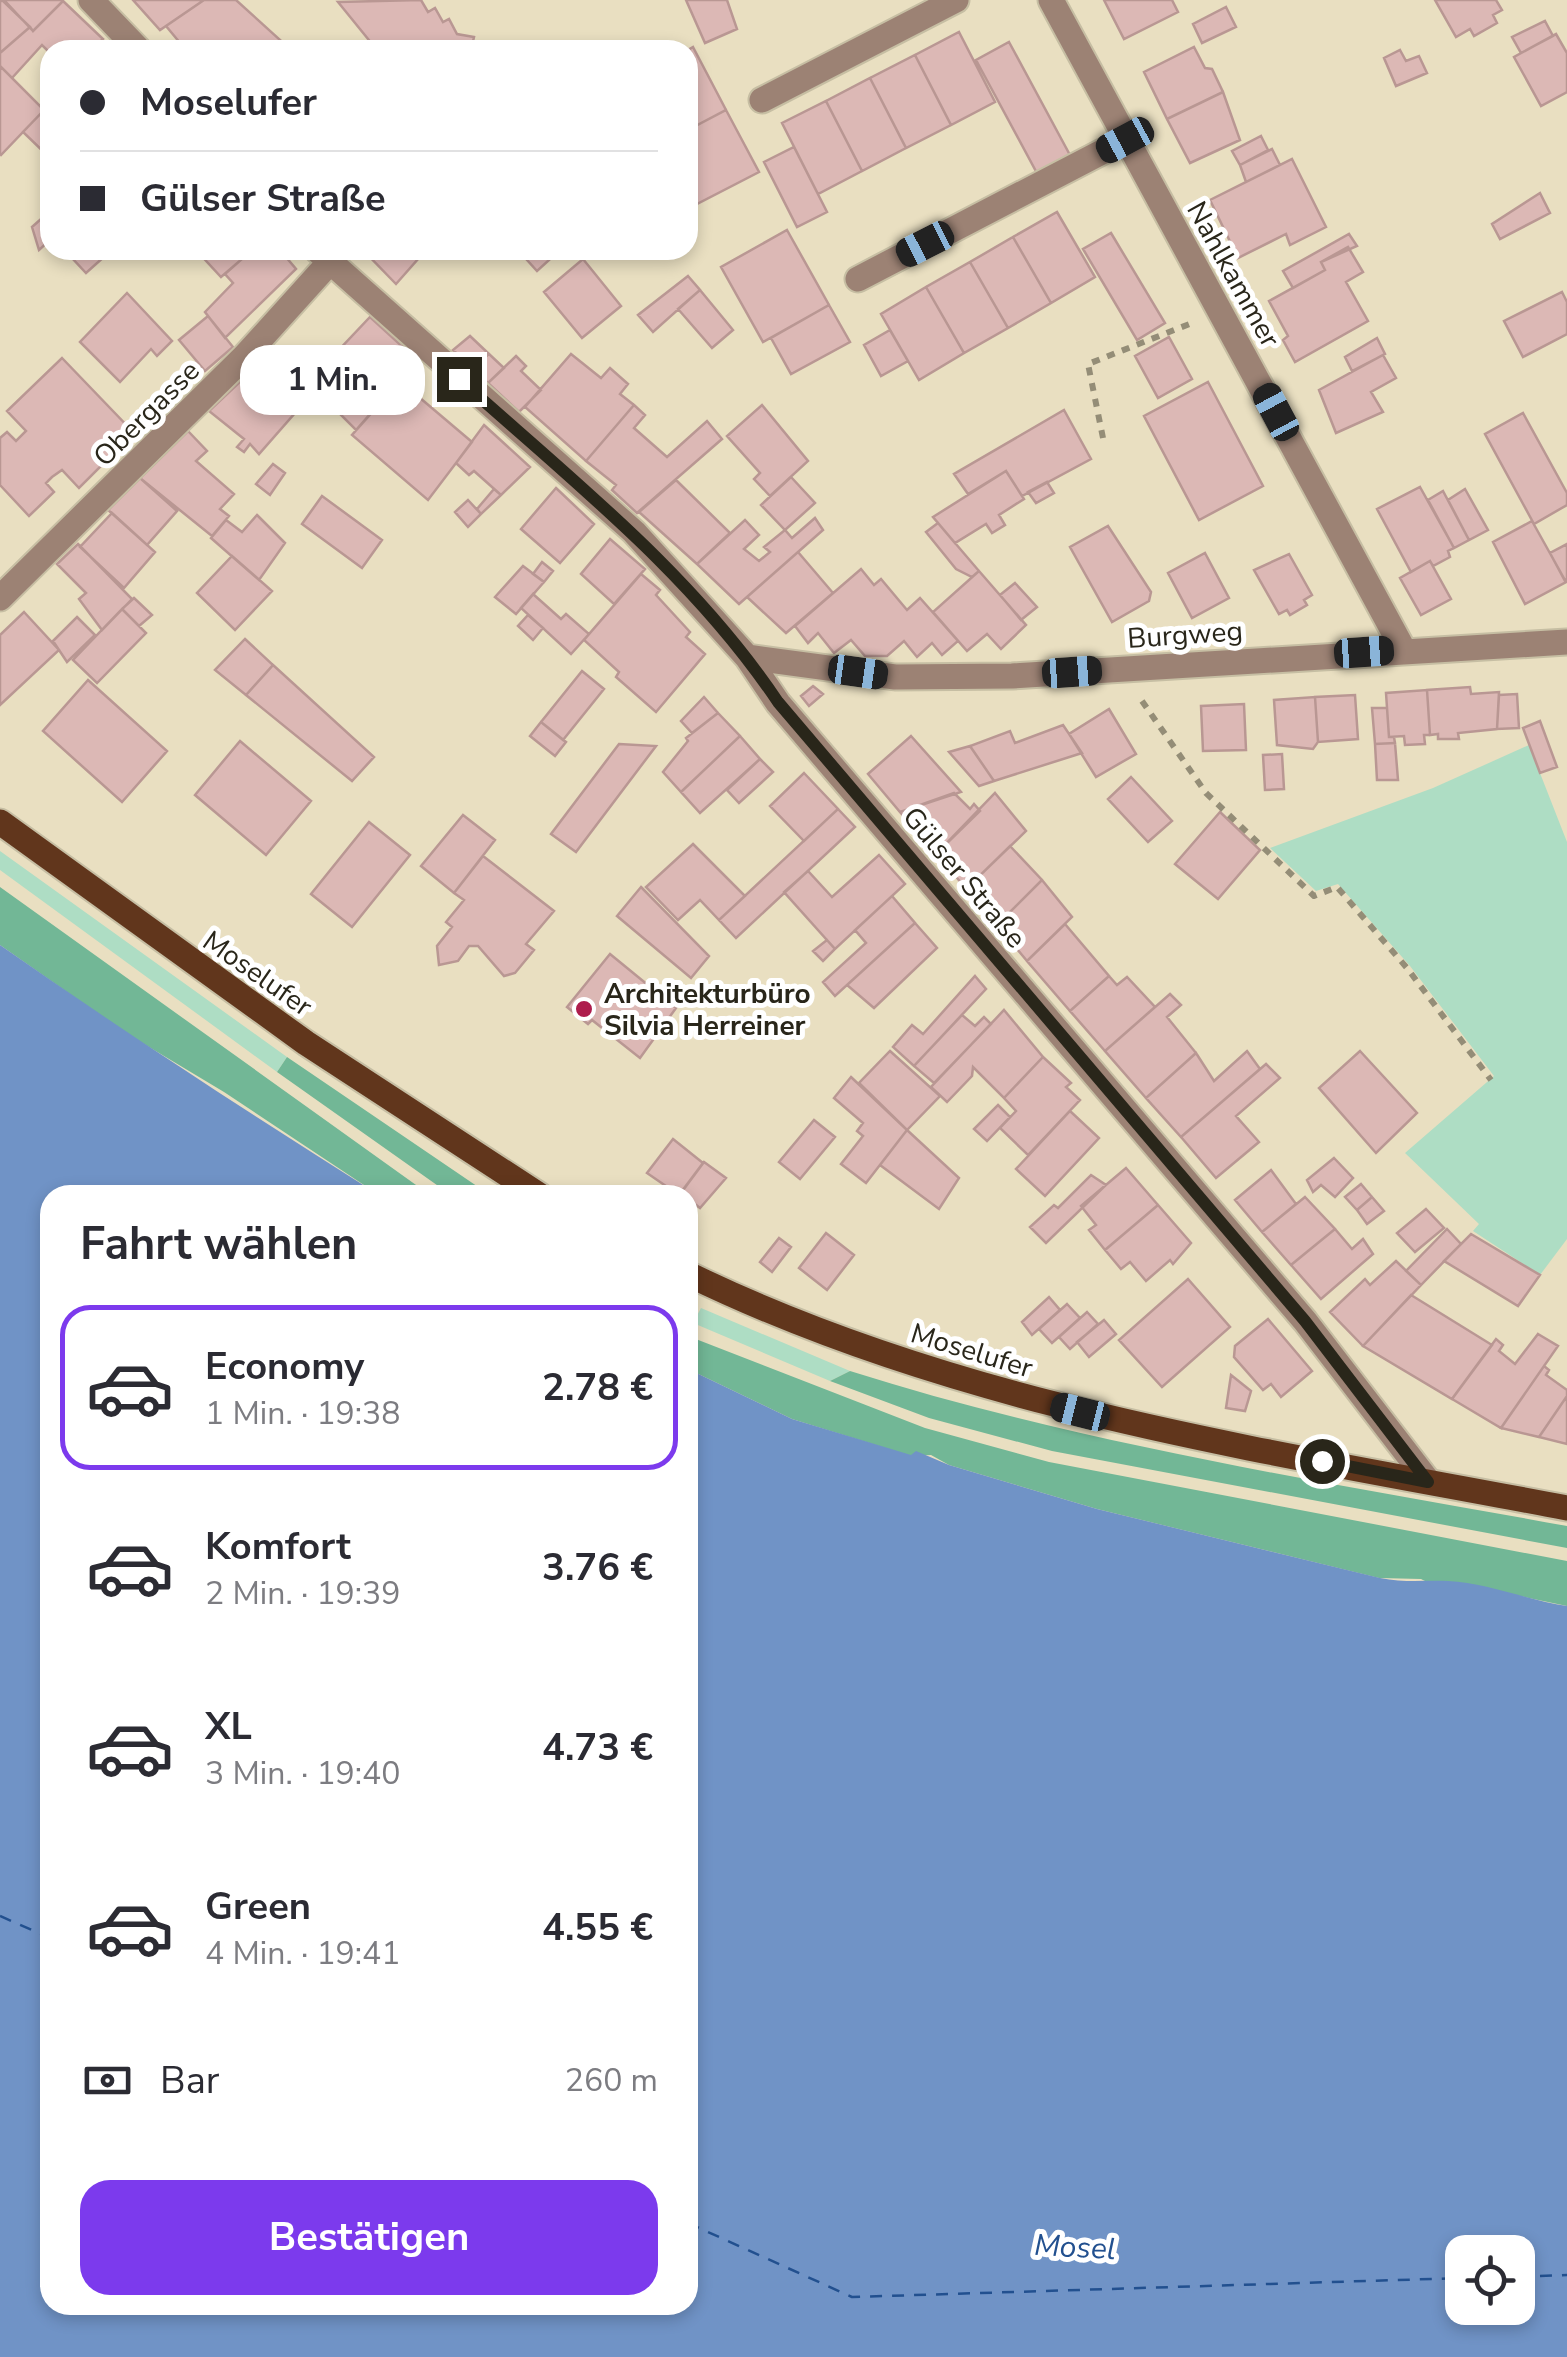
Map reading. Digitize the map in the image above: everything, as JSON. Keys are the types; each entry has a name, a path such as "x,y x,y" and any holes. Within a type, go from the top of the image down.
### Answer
{"main road":[{"name":"Moselufer","path":"0,822 306,1043 524,1185"},
{"name":"Moselufer","path":"698,1279 807,1328 1049,1405 1428,1482"},
{"path":"1428,1482 1567,1508"}],"street":[{"path":"91,0 130,40"},
{"path":"762,100 956,0"},
{"name":"Nahlkammer","path":"1051,0 1403,649"},
{"path":"858,279 1125,140"},
{"name":"Obergasse","path":"0,598 232,370 320,260"},
{"name":"Gülser Straße","path":"328,260 634,532 748,658 778,702 1305,1321 1428,1482"},
{"name":"Burgweg","path":"748,658 894,678 1567,642"}],"path":[{"path":"1103,438 1088,364 1221,311"},
{"path":"1132,668 1138,696 1206,793 1314,896 1338,887 1407,968 1491,1080"}],"green space":[{"path":"1529,745 1567,842 1567,1239 1540,1275 1473,1231 1479,1224 1405,1153 1494,1076 1410,966 1338,884 1316,891 1270,848 1433,788"},
{"path":"0,851 287,1057 277,1072 0,870"},
{"path":"0,887 416,1185 364,1185 224,1092 124,1032 0,945"},
{"path":"287,1057 475,1185 437,1185 277,1072"},
{"path":"701,1308 850,1371 830,1381 698,1325"},
{"path":"698,1340 925,1428 1049,1462 1567,1561 1567,1606 1453,1582 1433,1585 1421,1579 1379,1578 1097,1509 949,1465 931,1455 911,1456 792,1419 698,1374"},
{"path":"850,1371 1116,1441 1567,1526 1567,1548 1052,1451 929,1418 830,1381"}],"water":[{"name":"Mosel","path":"0,945 363,1185 40,1185 40,2315 698,2315 698,1374 792,1419 911,1455 916,1451 949,1465 1097,1509 1380,1578 1463,1582 1567,1606 1567,2357 0,2357"}],"building":[{"path":"4,0 62,0 63,1 33,31"},
{"path":"133,0 204,0 160,30"},
{"path":"204,0 236,0 280,40 178,40 166,26"},
{"path":"421,0 428,12 435,8 443,22 449,19 457,34 474,37 473,40 369,40 338,2"},
{"path":"686,0 727,0 737,29 705,43"},
{"path":"1104,0 1172,0 1178,12 1124,39"},
{"path":"1435,0 1496,0 1502,10 1493,15 1497,23 1474,36 1470,29 1456,37"},
{"path":"63,1 103,39 40,40 40,47 12,78 0,66 0,53 30,27 33,31"},
{"path":"0,2 30,27 0,53"},
{"path":"1226,7 1236,27 1202,43 1193,24"},
{"path":"1545,21 1553,36 1521,53 1512,37"},
{"path":"959,32 995,102 951,125 915,55"},
{"path":"1556,34 1567,53 1567,92 1541,106 1514,57"},
{"path":"1009,42 1071,157 1038,175 976,60"},
{"path":"1194,47 1205,68 1212,69 1223,92 1167,119 1144,72"},
{"path":"1400,50 1406,61 1419,56 1427,73 1396,86 1384,58"},
{"path":"915,55 951,125 906,148 870,78"},
{"path":"698,57 726,110 698,125"},
{"path":"0,66 40,106 40,114 0,154"},
{"path":"870,78 906,148 862,171 826,101"},
{"path":"1223,92 1240,140 1190,163 1167,119"},
{"path":"826,101 862,171 818,194 782,123"},
{"path":"726,110 759,172 698,203 698,125"},
{"path":"40,114 40,148 23,132"},
{"path":"1261,136 1268,150 1240,165 1232,151"},
{"path":"794,147 827,212 797,227 764,162"},
{"path":"1272,149 1280,165 1246,182 1240,165"},
{"path":"1292,159 1326,227 1290,245 1286,234 1238,258 1210,200"},
{"path":"1540,193 1550,213 1500,239 1492,224"},
{"path":"1057,212 1095,277 1051,303 1013,237"},
{"path":"40,220 39,250 32,227"},
{"path":"787,230 829,305 763,342 721,267"},
{"path":"1111,233 1165,323 1137,340 1083,249"},
{"path":"1349,234 1357,246 1321,262 1325,270 1293,288 1283,271"},
{"path":"1013,237 1051,303 1008,328 970,262"},
{"path":"1348,247 1363,272 1346,282 1368,321 1295,362 1283,340 1288,336 1269,301 1325,270 1321,262"},
{"path":"74,260 100,260 86,273"},
{"path":"205,260 241,260 221,277"},
{"path":"241,260 288,260 296,269 225,338 205,312 233,283 225,274"},
{"path":"373,260 417,260 396,284"},
{"path":"527,260 549,260 537,271"},
{"path":"584,260 621,306 582,338 544,292"},
{"path":"970,262 1008,328 964,353 926,287"},
{"path":"688,276 700,290 653,332 638,315"},
{"path":"926,287 964,353 919,380 881,314"},
{"path":"700,290 733,330 712,348 678,309"},
{"path":"1562,292 1567,302 1567,334 1523,357 1504,321"},
{"path":"127,293 172,341 157,356 151,349 120,382 80,342"},
{"path":"829,305 850,342 791,374 771,338"},
{"path":"208,316 233,347 205,371 179,340"},
{"path":"370,317 405,349 385,370 379,365 360,386 378,405 356,430 332,406 360,374 336,353"},
{"path":"890,330 908,361 881,376 864,345"},
{"path":"470,336 489,354 472,368 453,350"},
{"path":"1169,337 1192,379 1158,398 1135,356"},
{"path":"1377,338 1385,354 1352,371 1345,357"},
{"path":"489,354 504,368 488,383 472,368"},
{"path":"571,354 601,378 610,368 628,384 620,394 634,405 586,461 525,407"},
{"path":"1383,355 1396,378 1371,392 1383,412 1336,433 1319,390"},
{"path":"516,356 526,366 521,371 541,390 519,412 488,383"},
{"path":"62,358 134,433 79,488 62,470 52,477 46,483 54,492 29,516 0,485 0,438 7,432 16,441 26,431 7,411"},
{"path":"258,365 302,405 259,454 250,444 244,452 237,447 244,439 209,411"},
{"path":"400,381 472,442 428,500 352,435"},
{"path":"1208,382 1263,486 1199,520 1144,416"},
{"path":"634,405 645,415 634,428 667,457 707,421 722,439 637,513 612,490 616,485 586,461"},
{"path":"762,405 808,461 770,496 754,479 760,473 727,436"},
{"path":"1064,410 1091,459 1022,496 1006,471 968,494 954,474"},
{"path":"1523,413 1567,493 1567,505 1534,524 1485,434"},
{"path":"484,425 530,467 501,495 474,471 469,475 456,463"},
{"path":"188,431 207,451 196,461 234,494 220,509 229,516 212,536 140,478"},
{"path":"273,464 285,473 270,495 256,484"},
{"path":"1006,471 1024,499 999,515 1005,525 992,533 986,524 955,543 933,517"},
{"path":"791,477 815,503 785,530 761,505"},
{"path":"140,478 177,511 147,545 108,510"},
{"path":"676,480 730,533 697,564 639,512"},
{"path":"1047,482 1054,493 1036,503 1028,492"},
{"path":"1420,487 1454,548 1448,551 1450,557 1433,566 1430,561 1411,572 1377,509"},
{"path":"556,488 594,524 560,563 521,529"},
{"path":"494,489 501,495 481,514 477,509"},
{"path":"1465,489 1488,530 1469,540 1448,500"},
{"path":"1443,491 1469,540 1454,548 1428,500"},
{"path":"322,496 382,540 362,568 302,524"},
{"path":"468,500 481,514 468,527 455,512"},
{"path":"112,513 155,552 124,588 80,547"},
{"path":"257,515 285,543 259,580 211,538 226,520 242,532"},
{"path":"815,518 823,530 739,604 697,564 745,520 759,535 744,549 759,561 770,552 764,547 785,530 792,538"},
{"path":"1532,521 1566,582 1525,604 1493,542"},
{"path":"938,523 979,571 972,577 956,569 926,532"},
{"path":"1108,526 1151,592 1149,601 1112,622 1070,547"},
{"path":"610,539 645,569 614,604 581,574"},
{"path":"78,544 132,599 102,630 79,599 86,593 57,564"},
{"path":"1567,544 1567,579 1565,581 1550,553"},
{"path":"798,552 833,593 786,633 747,597"},
{"path":"1205,553 1229,598 1192,618 1168,573"},
{"path":"1289,554 1312,595 1304,600 1307,605 1290,615 1287,610 1279,614 1254,570"},
{"path":"232,556 272,591 235,630 197,593"},
{"path":"1430,561 1451,599 1421,615 1400,578"},
{"path":"542,562 553,571 544,582 533,574"},
{"path":"523,566 544,582 516,614 495,597"},
{"path":"861,569 874,585 881,579 907,610 920,598 958,641 942,655 932,643 917,657 904,641 887,656 865,656 851,640 834,653 818,633 808,643 795,626"},
{"path":"979,571 1026,625 1001,649 987,634 967,651 933,612"},
{"path":"641,574 660,590 656,595 690,632 686,637 705,654 656,712 616,677 619,672 584,640"},
{"path":"1015,583 1037,607 1021,620 1000,595"},
{"path":"533,594 561,619 566,614 589,634 571,654 521,608"},
{"path":"134,598 152,615 139,626 122,609"},
{"path":"122,609 146,633 97,683 73,660"},
{"path":"24,612 59,650 0,705 0,635"},
{"path":"528,615 543,628 533,640 518,626"},
{"path":"77,617 95,635 67,662 53,641"},
{"path":"245,639 273,665 246,695 215,670"},
{"path":"273,665 374,757 352,781 246,695"},
{"path":"582,671 604,689 563,740 541,722"},
{"path":"88,680 167,751 122,802 43,731"},
{"path":"813,686 823,694 809,706 801,696"},
{"path":"1470,687 1471,694 1499,692 1497,729 1458,733 1459,739 1430,735 1427,690"},
{"path":"1427,690 1430,735 1424,735 1425,744 1405,745 1404,736 1389,737 1386,693"},
{"path":"1517,694 1519,728 1497,729 1499,695"},
{"path":"1355,695 1358,739 1318,742 1315,697"},
{"path":"704,697 718,713 692,733 681,721"},
{"path":"1315,697 1318,742 1313,749 1277,745 1274,700"},
{"path":"1244,704 1246,750 1203,751 1201,706"},
{"path":"1372,708 1387,708 1389,737 1394,737 1395,743 1375,744"},
{"path":"1109,709 1136,754 1096,777 1069,734"},
{"path":"718,713 740,736 681,792 663,772 688,741 686,738"},
{"path":"1540,721 1557,767 1540,773 1523,728"},
{"path":"541,722 566,742 555,756 530,736"},
{"path":"1063,725 1082,753 994,781 970,746 1010,731 1015,743"},
{"path":"740,736 760,759 700,813 681,792"},
{"path":"911,736 961,792 900,812 868,774"},
{"path":"240,741 311,801 266,855 195,795"},
{"path":"1395,743 1398,780 1377,780 1375,744"},
{"path":"619,744 656,746 576,852 551,834"},
{"path":"970,746 994,781 979,786 949,752"},
{"path":"1282,754 1284,789 1265,790 1263,755"},
{"path":"760,759 773,772 739,803 727,790"},
{"path":"804,773 838,809 804,841 770,806"},
{"path":"1131,777 1172,821 1148,842 1108,799"},
{"path":"954,793 970,809 974,804 980,811 937,853 900,812"},
{"path":"995,793 1026,831 966,889 937,853"},
{"path":"838,809 855,827 736,938 719,920"},
{"path":"1220,812 1260,850 1218,899 1175,864"},
{"path":"463,815 495,840 454,893 421,866"},
{"path":"369,822 410,855 352,927 311,894"},
{"path":"693,844 745,896 719,920 700,900 678,920 646,887"},
{"path":"1010,846 1042,880 997,925 966,889"},
{"path":"879,855 905,884 835,949 784,892 808,871 832,897"},
{"path":"483,856 554,911 526,944 534,950 515,973 504,976 478,946 469,946 458,961 439,965 437,946 452,927 446,922 464,900 454,893"},
{"path":"1042,880 1072,917 1027,961 997,925"},
{"path":"641,887 709,956 691,978 617,916"},
{"path":"892,896 915,923 835,996 823,982 866,943 855,930"},
{"path":"915,923 937,948 874,1008 847,985"},
{"path":"1065,924 1109,976 1070,1011 1027,961"},
{"path":"827,940 835,949 823,961 813,951"},
{"path":"610,954 676,1008 640,1058 592,1020 588,1024 567,1007"},
{"path":"975,976 986,989 914,1066 893,1047 912,1025 923,1034"},
{"path":"1109,976 1117,985 1127,977 1155,1007 1105,1051 1070,1011"},
{"path":"1170,994 1181,1005 1167,1017 1196,1053 1146,1098 1105,1051"},
{"path":"1004,1010 1043,1057 1004,1098 973,1067 972,1076 947,1102 931,1087"},
{"path":"962,1015 975,1026 984,1017 991,1024 934,1083 914,1066"},
{"path":"890,1051 940,1096 907,1130 859,1083"},
{"path":"1247,1051 1260,1069 1181,1137 1146,1098 1196,1053 1214,1081"},
{"path":"1360,1051 1417,1113 1376,1153 1319,1088"},
{"path":"1043,1057 1071,1083 1066,1087 1080,1100 1028,1155 1000,1128 1016,1111 1004,1098"},
{"path":"1266,1064 1280,1078 1236,1116 1259,1142 1216,1178 1181,1137"},
{"path":"851,1077 907,1130 866,1183 841,1164 863,1136 857,1131 863,1123 834,1098"},
{"path":"998,1105 1010,1117 987,1141 974,1129"},
{"path":"1070,1111 1099,1138 1045,1196 1016,1169"},
{"path":"814,1120 835,1137 800,1179 779,1162"},
{"path":"907,1130 959,1178 939,1209 880,1165"},
{"path":"673,1139 703,1163 686,1185 664,1185 647,1173"},
{"path":"1334,1158 1353,1178 1335,1197 1321,1185 1313,1192 1307,1180"},
{"path":"704,1162 726,1178 700,1208 698,1185 687,1185"},
{"path":"1126,1168 1158,1205 1105,1250 1089,1230 1096,1225 1081,1206"},
{"path":"1271,1170 1296,1204 1262,1232 1235,1200"},
{"path":"1091,1175 1106,1185 1046,1243 1030,1227 1054,1205 1058,1208"},
{"path":"1361,1184 1372,1197 1357,1210 1345,1197"},
{"path":"1305,1197 1335,1229 1291,1265 1262,1232"},
{"path":"1372,1197 1384,1211 1367,1224 1357,1210"},
{"path":"1158,1205 1191,1243 1173,1264 1170,1260 1146,1281 1130,1262 1121,1269 1105,1250"},
{"path":"1426,1209 1444,1228 1415,1252 1397,1233"},
{"path":"1335,1229 1352,1249 1363,1239 1373,1254 1321,1299 1291,1265"},
{"path":"1447,1229 1461,1244 1421,1285 1406,1271"},
{"path":"826,1233 854,1255 827,1290 799,1268"},
{"path":"1471,1234 1540,1275 1518,1306 1444,1261"},
{"path":"779,1238 791,1247 772,1272 760,1262"},
{"path":"1396,1261 1421,1285 1363,1346 1330,1312 1365,1279 1370,1285"},
{"path":"1188,1279 1230,1327 1162,1387 1119,1340"},
{"path":"1411,1295 1492,1345 1452,1399 1363,1346"},
{"path":"1049,1297 1060,1310 1032,1335 1022,1322"},
{"path":"1067,1304 1080,1318 1052,1343 1039,1329"},
{"path":"1087,1312 1098,1324 1070,1349 1059,1337"},
{"path":"1268,1319 1312,1371 1281,1397 1271,1384 1263,1390 1234,1357 1235,1346"},
{"path":"1104,1320 1116,1334 1089,1357 1077,1342"},
{"path":"1538,1334 1558,1346 1501,1428 1452,1399 1496,1339 1503,1345 1499,1351 1515,1364"},
{"path":"1544,1366 1549,1370 1546,1375 1567,1390 1567,1396 1539,1437 1501,1428"},
{"path":"1231,1375 1251,1391 1245,1411 1226,1408"},
{"path":"1567,1396 1567,1444 1539,1437"}],"ferry route":[{"path":"0,1916 40,1934"},
{"path":"698,2228 852,2297 1445,2279"},
{"path":"1535,2276 1567,2275"}],"place":[{"name":"Architekturbüro Silvia Herreiner","path":"584,1009"}],"route":[{"path":"459,379 634,532 748,658 778,702 1305,1321 1428,1482 1322,1461"}]}
